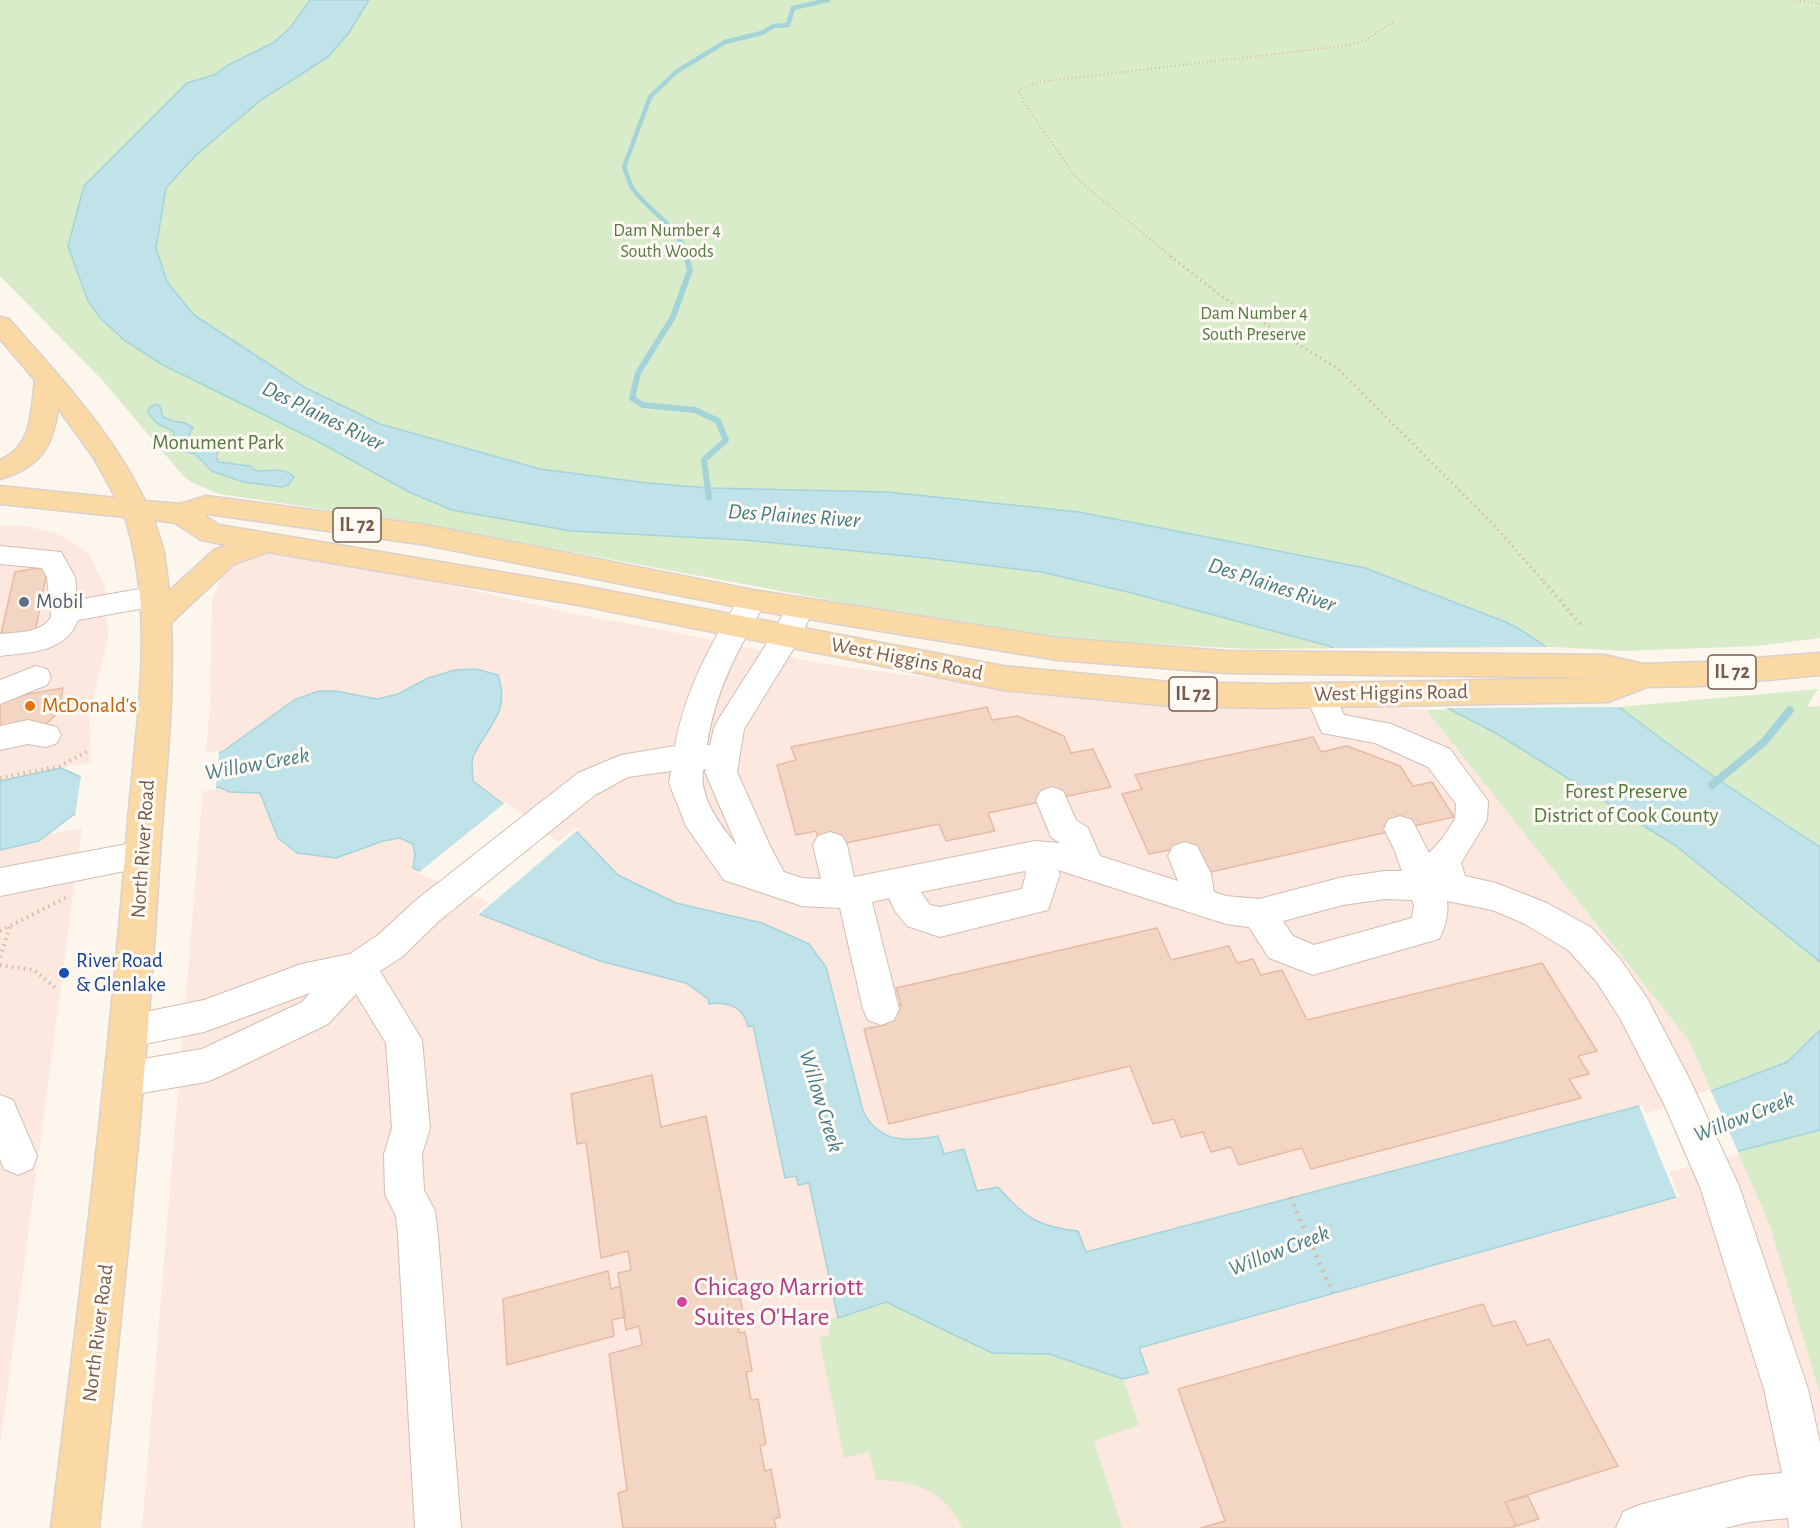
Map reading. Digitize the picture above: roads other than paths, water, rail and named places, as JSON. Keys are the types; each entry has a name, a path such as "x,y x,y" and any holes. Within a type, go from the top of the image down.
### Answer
{"main road":[{"name":"North River Road","path":"0,324 75,411 117,469 149,548 157,607 150,764 130,1031 105,1278 75,1528"},
{"path":"0,470 12,466 35,449 40,437 48,380"},
{"name":"West Higgins Road","path":"0,495 182,514 211,533 578,595 735,626 794,621 1058,649 1226,662 1604,666 1644,676 1702,674 1820,664"},
{"name":"West Higgins Road","path":"182,514 206,505 381,528 532,554 753,600 794,621 1003,678 1170,694 1320,694 1608,690 1644,676"},
{"path":"157,607 224,557 271,542"}],"street":[{"path":"0,555 51,559 62,577 64,612 61,627 43,640 0,645"},
{"path":"753,600 735,626 709,678 685,783 702,826 736,870 802,892 847,893 1035,855 1057,856 1081,851"},
{"path":"64,612 157,607"},
{"path":"772,881 755,850 721,772 729,728 794,621"},
{"path":"0,693 36,678"},
{"path":"1259,913 1281,947 1313,960 1426,929 1440,877 1471,820 1472,801 1439,758 1380,732 1333,725 1320,694"},
{"path":"0,738 28,732 46,735"},
{"path":"125,1079 206,1065 315,1013 358,968 390,946 427,911 584,785 610,770 651,761 724,757"},
{"path":"1062,797 1063,828 1081,851 1156,889 1226,910 1259,913 1343,891 1440,877"},
{"path":"1411,827 1410,846 1440,877 1535,913 1580,939 1608,970 1634,1009 1678,1094 1719,1186 1786,1389 1810,1510 1749,1499 1639,1528"},
{"path":"830,845 847,893 881,1009"},
{"path":"0,882 143,855"},
{"path":"902,883 907,902 919,916 940,922 1036,900 1042,874 1035,855"},
{"path":"1185,856 1194,874 1198,901"},
{"path":"130,1031 204,1016 301,980 358,968"},
{"path":"358,968 404,1040 411,1128 403,1154 405,1194 415,1210 438,1528"},
{"path":"0,1113 18,1156"}],"water":[{"name":"Des Plaines River","path":"310,0 369,0 348,34 328,57 261,100 196,155 166,188 156,248 167,282 194,315 304,387 380,424 540,469 647,483 709,488 888,492 1079,512 1365,568 1506,622 1521,630 1550,650 1667,743 1820,847 1820,962 1676,846 1499,735 1329,646 1128,592 1041,572 744,540 571,531 452,510 409,492 317,441 163,365 124,340 101,319 88,301 68,246 84,186 187,83 214,75 228,65 273,43 290,28"},
{"path":"155,404 160,406 163,417 185,423 193,428 189,434 194,443 220,448 216,456 218,462 250,466 256,471 282,471 294,477 288,485 281,487 243,482 212,471 195,454 178,450 175,446 174,432 157,423 148,413 149,408"},
{"name":"Willow Creek","path":"476,669 498,675 502,699 496,719 473,757 473,781 558,846 576,831 618,875 676,903 762,923 809,944 826,967 863,1111 870,1122 885,1135 894,1138 915,1139 938,1136 944,1154 964,1149 977,1191 998,1187 1016,1206 1033,1219 1052,1227 1078,1231 1086,1252 1639,1106 1644,1117 1787,1062 1820,1030 1820,1130 1666,1170 1676,1197 1139,1348 1148,1373 1123,1379 1049,1354 992,1353 886,1302 838,1318 809,1183 798,1185 796,1176 785,1178 753,1025 748,1027 743,1015 734,1007 709,1004 708,999 686,983 600,961 479,914 494,900 413,868 415,854 413,844 400,838 383,841 336,858 297,853 278,838 260,793 230,792 219,787 73,815 39,841 0,850 0,781 61,768 81,777 222,752 294,700 319,691 336,691 377,699 398,694 428,678 455,670"}],"waterway":[{"path":"687,257 683,246 671,228 633,189 624,167 650,97 676,72 725,42 762,33 774,26 788,25 793,8 828,0"},
{"path":"686,256 690,270 673,317 638,373 632,398 643,405 695,410 718,421 726,440 704,460 709,498"},
{"path":"1712,785 1764,742 1790,710"}],"place":[{"name":"Mobil","path":"24,602"},
{"name":"McDonald's","path":"30,706"},
{"name":"River Road & Glenlake","path":"64,973"},
{"name":"Chicago Marriott Suites O'Hare","path":"682,1302"}],"park label":[{"name":"Dam Number 4 South Woods","path":"667,241"},
{"name":"Dam Number 4 South Preserve","path":"1254,324"},
{"name":"Monument Park","path":"218,443"},
{"name":"Forest Preserve District of Cook County","path":"1626,804"}]}
